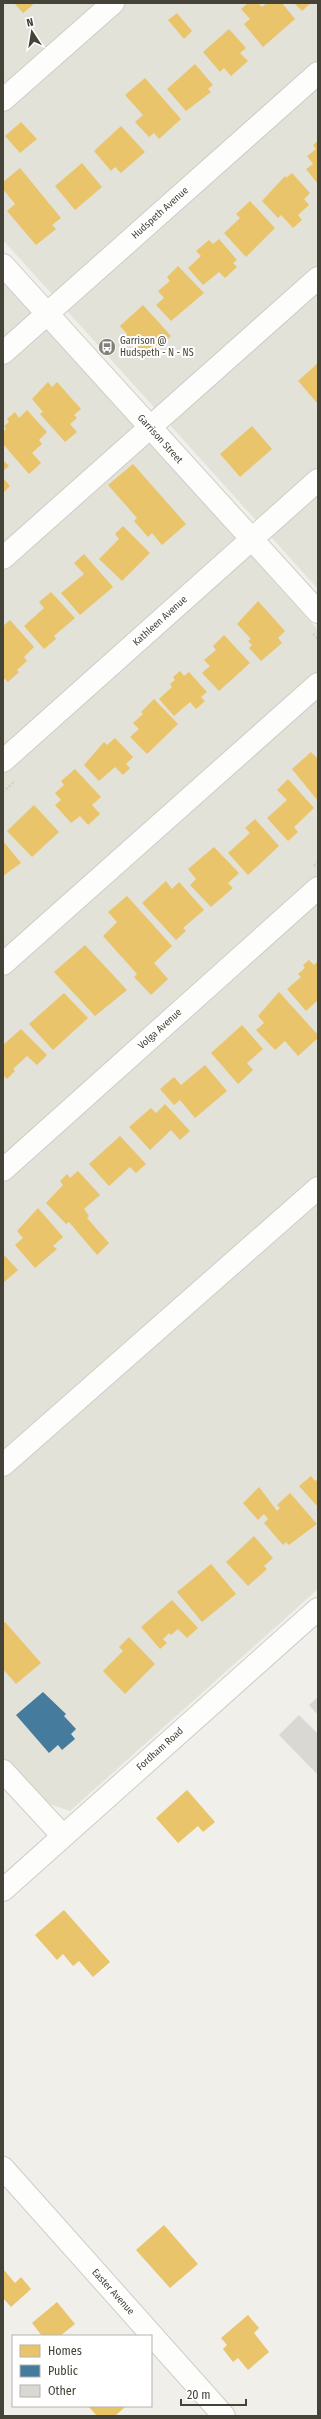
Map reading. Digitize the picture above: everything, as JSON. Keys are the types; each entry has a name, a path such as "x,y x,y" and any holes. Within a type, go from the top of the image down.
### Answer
{"street":[{"path":"3,100 113,3"},
{"name":"Hudspeth Avenue","path":"3,353 318,73"},
{"name":"Garrison Street","path":"3,265 318,612"},
{"path":"3,558 318,278"},
{"name":"Kathleen Avenue","path":"3,761 318,480"},
{"path":"3,964 318,684"},
{"name":"Volga Avenue","path":"3,1170 318,888"},
{"path":"3,1465 318,1188"},
{"name":"Fordham Road","path":"3,1890 318,1609"},
{"path":"3,1771 63,1836"},
{"name":"Easter Avenue","path":"3,2168 152,2335"},
{"name":"Easter Avenue","path":"152,2335 224,2416"}],"shaded area":[{"path":"3,3 318,3 318,589 3,240"},
{"path":"3,280 318,630 318,1589 70,1811 41,1801 3,1758"}],"building: Homes":[{"path":"14,3 31,3 33,5 23,13"},
{"path":"248,3 258,3 262,7 267,3 282,3 295,19 263,47 244,24 250,19 241,9"},
{"path":"294,3 311,3 302,11"},
{"path":"177,13 192,31 184,39 168,20"},
{"path":"229,29 246,48 240,53 248,61 231,76 224,68 220,72 203,52"},
{"path":"195,64 213,85 208,89 211,92 186,111 167,89"},
{"path":"145,78 181,119 159,139 154,133 149,137 135,122 143,115 125,95"},
{"path":"21,122 37,139 20,153 5,136"},
{"path":"121,126 145,152 121,173 115,167 111,171 94,151"},
{"path":"318,141 318,184 306,169 313,164 307,156 316,149 313,145"},
{"path":"82,163 102,187 75,210 55,186"},
{"path":"20,168 61,218 52,225 56,229 36,245 7,211 15,204 3,189 3,182"},
{"path":"292,173 310,193 304,199 309,205 298,215 302,220 293,228 281,215 278,218 262,201 285,176 286,178"},
{"path":"250,201 275,228 246,257 224,233 240,218 236,214"},
{"path":"219,239 237,260 233,263 237,267 225,278 219,272 203,285 188,268 201,256 196,251 209,240 213,244"},
{"path":"178,266 204,293 171,321 156,305 164,298 158,291 170,281 167,277"},
{"path":"143,305 171,336 146,358 126,336 127,334 120,326"},
{"path":"318,363 318,404 298,381"},
{"path":"48,382 52,387 57,382 81,409 74,415 77,418 70,424 77,432 65,442 40,414 43,412 32,399"},
{"path":"27,410 47,432 39,440 42,444 32,453 41,463 29,474 3,444 3,432 6,429 4,426 9,422 7,419 15,412 19,418"},
{"path":"252,426 272,449 240,477 220,454"},
{"path":"3,460 9,466 3,471"},
{"path":"133,464 186,524 162,545 152,533 148,537 134,521 137,518 108,485"},
{"path":"3,478 10,486 3,493"},
{"path":"123,526 150,553 122,581 99,559 119,539 115,534"},
{"path":"84,554 113,587 80,615 61,593 84,574 74,563"},
{"path":"51,592 75,618 54,636 56,639 44,649 24,626 44,608 39,602"},
{"path":"258,601 285,631 278,638 282,643 261,661 249,648 252,645 248,641 251,639 237,624"},
{"path":"10,620 34,647 24,657 27,661 17,670 19,672 8,682 3,677 3,626"},
{"path":"224,635 250,663 219,691 202,673 210,666 204,660 216,650 213,646"},
{"path":"180,671 184,676 189,672 207,692 201,697 205,701 196,709 190,702 174,716 159,699 172,687 170,684 175,680 173,677"},
{"path":"154,699 178,724 147,754 130,737 139,729 133,723 143,714 141,712"},
{"path":"115,738 133,757 126,764 130,768 123,775 115,767 99,781 84,765 104,742 107,745"},
{"path":"311,752 318,759 318,801 292,769"},
{"path":"75,769 101,797 92,805 100,814 88,825 80,816 71,823 55,805 61,800 55,793 64,785 61,781"},
{"path":"288,779 314,808 294,827 298,832 288,841 267,818 287,800 277,790"},
{"path":"34,805 59,832 32,857 7,831"},
{"path":"255,819 279,846 248,875 228,853 250,833 245,828"},
{"path":"3,841 21,863 3,876"},
{"path":"214,847 239,873 228,883 233,888 211,907 190,885 196,879 188,869"},
{"path":"166,881 172,889 179,882 204,910 183,928 186,931 176,940 142,903"},
{"path":"127,896 172,946 154,963 168,979 151,995 134,977 137,974 103,936 117,922 108,912"},
{"path":"85,945 127,990 95,1016 54,972"},
{"path":"309,960 314,965 318,961 318,1000 306,1011 287,989 301,977 298,974 305,968 303,965"},
{"path":"279,992 318,1035 318,1038 298,1056 285,1041 275,1050 256,1030 264,1023 258,1016"},
{"path":"64,993 88,1018 53,1050 29,1024"},
{"path":"242,1025 263,1049 247,1063 253,1070 238,1084 211,1053"},
{"path":"21,1029 47,1055 37,1065 27,1056 13,1069 15,1071 7,1079 3,1075 3,1045"},
{"path":"205,1065 227,1091 195,1118 180,1100 174,1105 160,1089 174,1077 181,1085"},
{"path":"165,1104 190,1131 180,1140 171,1130 150,1150 129,1127 151,1108 156,1113"},
{"path":"120,1136 146,1164 136,1173 130,1167 109,1186 89,1164"},
{"path":"78,1171 100,1195 84,1209 89,1216 87,1218 109,1243 97,1255 69,1222 66,1224 46,1203 63,1185 60,1181 67,1174 70,1178"},
{"path":"38,1208 63,1237 53,1246 57,1249 35,1268 15,1245 23,1238 17,1231"},
{"path":"3,1254 18,1270 3,1283"},
{"path":"311,1476 315,1481 318,1479 318,1507 299,1486"},
{"path":"259,1487 277,1511 280,1508 277,1505 290,1493 317,1524 289,1545 286,1542 283,1545 264,1523 268,1519 264,1514 258,1520 243,1503"},
{"path":"254,1536 273,1558 264,1566 267,1569 248,1586 226,1562"},
{"path":"211,1564 236,1594 202,1622 177,1592"},
{"path":"172,1600 198,1628 187,1638 178,1629 171,1635 169,1633 163,1639 167,1643 160,1649 141,1627"},
{"path":"5,1622 41,1663 16,1684 3,1669 3,1624"},
{"path":"129,1637 155,1664 125,1694 103,1671 123,1651 119,1647"},
{"path":"187,1790 215,1822 203,1832 198,1826 178,1843 156,1818"},
{"path":"64,1910 110,1962 93,1977 79,1961 73,1966 63,1954 57,1960 35,1935"},
{"path":"164,2225 198,2264 170,2288 136,2250"},
{"path":"4,2270 15,2283 21,2277 31,2289 11,2307 3,2298"},
{"path":"57,2302 75,2324 61,2335 41,2335 32,2323"},
{"path":"248,2315 259,2328 254,2333 269,2352 248,2370 238,2358 233,2362 223,2349 227,2345 221,2338"},
{"path":"89,2407 125,2407 115,2416 97,2416"}],"building: Public":[{"path":"43,1692 66,1714 64,1716 76,1729 71,1734 75,1739 62,1750 58,1745 49,1753 16,1715"}],"building: Other":[{"path":"318,1697 318,1715 309,1705"},
{"path":"299,1715 318,1734 318,1775 279,1735"}],"place":[{"name":"Garrison @ Hudspeth - N - NS","path":"107,347"}]}
